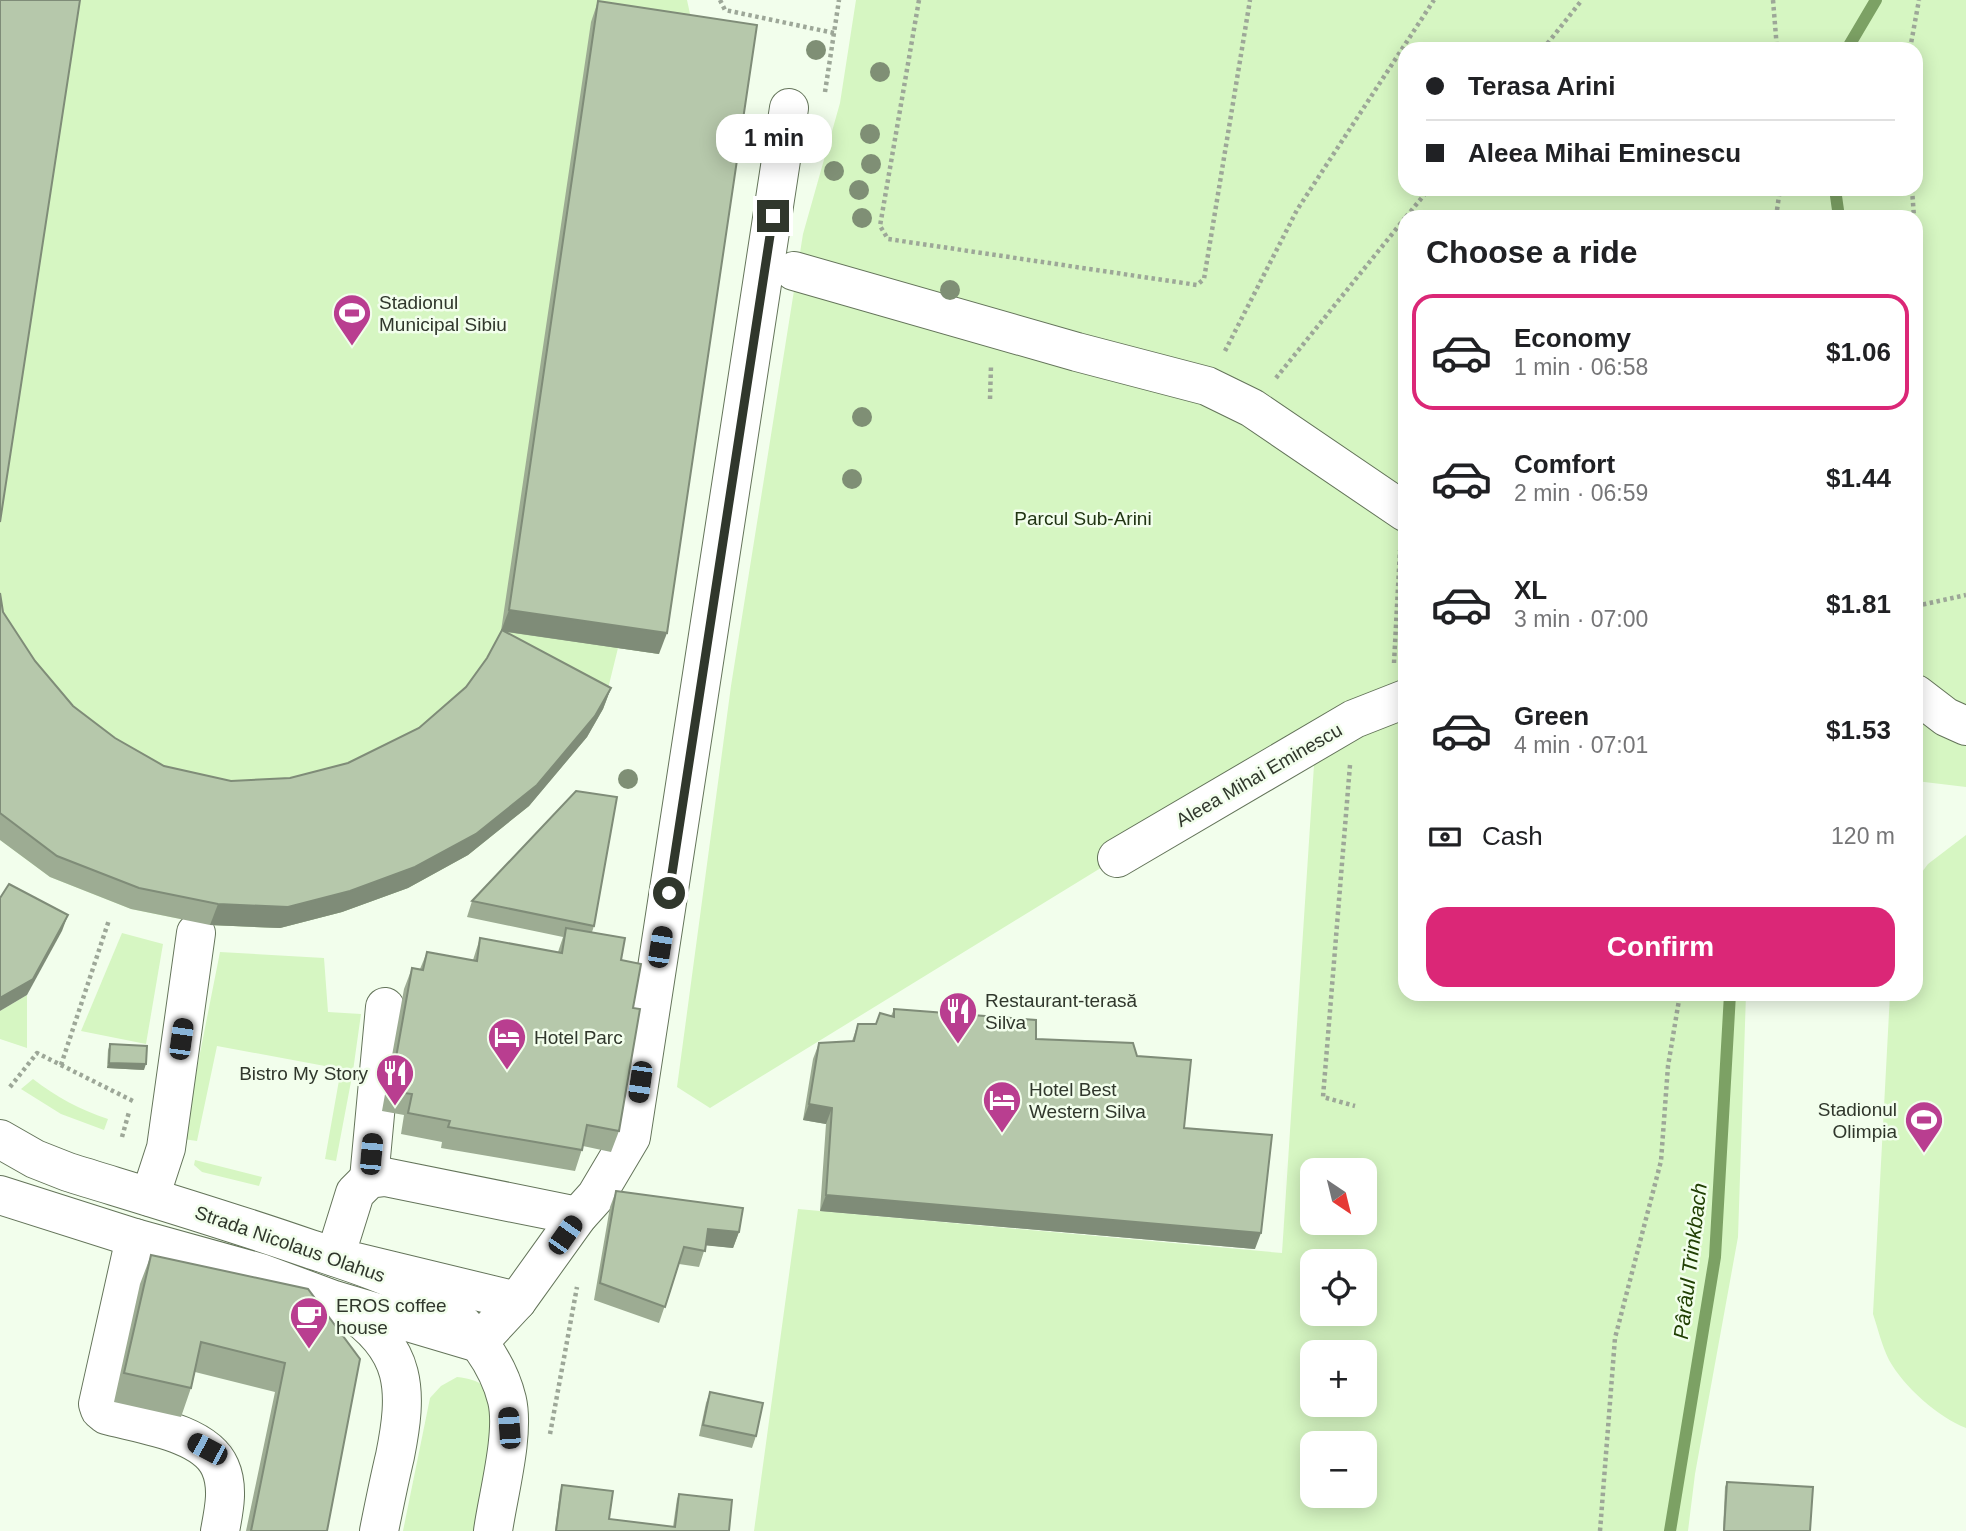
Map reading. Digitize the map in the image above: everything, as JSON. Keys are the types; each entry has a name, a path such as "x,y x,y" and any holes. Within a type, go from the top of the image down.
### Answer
{"street":[{"path":"398,1367 478,1343 517,1301 578,1216 596,1196 631,1137 789,108"},
{"path":"794,271 1077,352 1207,386 1252,408 1398,508"},
{"path":"1923,699 1946,717 1966,726"},
{"name":"Aleea Mihai Eminescu","path":"1117,858 1354,719 1398,701"},
{"path":"150,1198 166,1148 196,933"},
{"path":"369,1179 384,1007"},
{"name":"Strada Nicolaus Olahus","path":"0,1139 35,1159 335,1257 412,1288 442,1306 463,1324 478,1343 502,1385 508,1403 509,1428 493,1531"},
{"path":"517,1301 335,1257 355,1193 369,1179 385,1177 578,1216"},
{"name":"Strada Nicolaus Olahus","path":"0,1195 135,1238 261,1273 334,1300"},
{"path":"135,1238 98,1404 106,1415 183,1436 207,1449 220,1466 224,1483 225,1505 220,1531"},
{"path":"334,1300 478,1343"},
{"path":"334,1300 365,1321 387,1345 398,1367 403,1395 402,1422 379,1531"}],"path":[{"path":"720,0 725,10 834,33"},
{"path":"919,0 880,226 888,239 1197,285 1204,279 1250,0"},
{"path":"1407,42 1434,0"},
{"path":"1549,42 1582,0"},
{"path":"1773,0 1776,42"},
{"path":"1911,42 1919,0"},
{"path":"1207,386 1297,210 1398,55"},
{"path":"1412,210 1423,196"},
{"path":"1252,408 1398,228"},
{"path":"1923,604 1966,595"},
{"path":"1354,719 1323,1097 1356,1106"},
{"path":"61,1065 109,920"},
{"path":"1600,1531 1615,1338 1661,1161 1668,1066 1679,1001"},
{"path":"10,1087 37,1053 133,1100 122,1137"},
{"path":"550,1437 579,1278"}],"green space":[{"name":"Stadionul Municipal Sibiu","path":"0,0 687,0 695,37 749,46 659,654 618,648 603,709 529,806 468,855 408,888 342,912 280,928 210,925 131,909 50,877 0,840"},
{"name":"Parcul Sub-Arini","path":"856,0 1966,0 1966,787 1923,782 1923,210 1398,210 1398,1001 1746,1001 1738,1237 1695,1474 1688,1531 754,1531 798,1209 1282,1253 1314,765 1117,858 710,1108 677,1087 731,686 803,234 840,103"},
{"name":"Stadionul Olimpia","path":"1966,835 1966,1428 1933,1409 1903,1380 1887,1355 1873,1314 1890,1001 1923,1001 1923,871"},
{"path":"122,933 163,944 146,1044 81,1031"},
{"path":"220,952 324,958 328,1012 361,1014 336,1161 325,1159 341,1069 217,1046 197,1141 183,1139"},
{"path":"27,995 27,1048 0,1039 0,1011"},
{"path":"33,1079 69,1102 108,1119 104,1130 61,1114 21,1089"},
{"path":"195,1160 262,1177 259,1186 202,1172 194,1165"},
{"path":"457,1377 483,1385 498,1408 474,1531 403,1531 430,1398 441,1386"}],"building":[{"path":"0,0 80,0 0,522"},
{"path":"598,1 757,25 667,633 509,610"},
{"path":"0,593 3,612 35,661 73,706 115,738 164,766 231,781 290,778 348,763 419,728 466,687 487,658 502,630 611,688 595,716 537,785 476,834 415,867 350,891 288,907 218,904 139,888 57,856 0,813"},
{"path":"576,791 617,797 594,926 472,901"},
{"path":"9,884 68,915 33,979 0,998 0,898"},
{"name":"Hotel Parc","path":"566,928 625,938 621,960 641,964 633,1008 640,1009 619,1131 587,1125 582,1150 448,1127 450,1121 408,1113 412,1094 390,1091 412,968 423,970 427,952 477,961 480,938 562,953"},
{"name":"Hotel Best Western Silva","path":"894,1009 1036,1020 1036,1039 1133,1043 1137,1056 1191,1060 1184,1128 1272,1135 1261,1233 826,1195 832,1108 809,1104 819,1043 854,1041 858,1024 876,1024 880,1013 894,1017"},
{"path":"110,1044 147,1046 146,1064 109,1063"},
{"path":"616,1191 743,1208 739,1232 708,1229 705,1251 684,1247 665,1307 600,1283"},
{"path":"151,1255 308,1289 360,1359 327,1531 251,1531 285,1363 201,1342 191,1388 124,1373"},
{"path":"710,1392 763,1403 756,1436 703,1425"},
{"path":"1727,1482 1813,1487 1810,1531 1724,1531"},
{"path":"562,1485 613,1491 609,1519 675,1527 679,1494 732,1500 729,1531 556,1531"}],"waterway":[{"name":"Pârâul Trinkbach","path":"1851,42 1876,0"},
{"name":"Pârâul Trinkbach","path":"1836,196 1838,210"},
{"name":"Pârâul Trinkbach","path":"1670,1531 1715,1257 1730,1001"}],"place":[{"name":"Stadionul Municipal Sibiu","path":"352,347"},
{"name":"Restaurant-terasă Silva","path":"958,1045"},
{"name":"Hotel Parc","path":"507,1071"},
{"name":"Bistro My Story","path":"395,1107"},
{"name":"Hotel Best Western Silva","path":"1002,1134"},
{"name":"Stadionul Olimpia","path":"1924,1154"},
{"name":"EROS coffee house","path":"309,1350"}],"route":[{"path":"669,893 773,216"}]}
